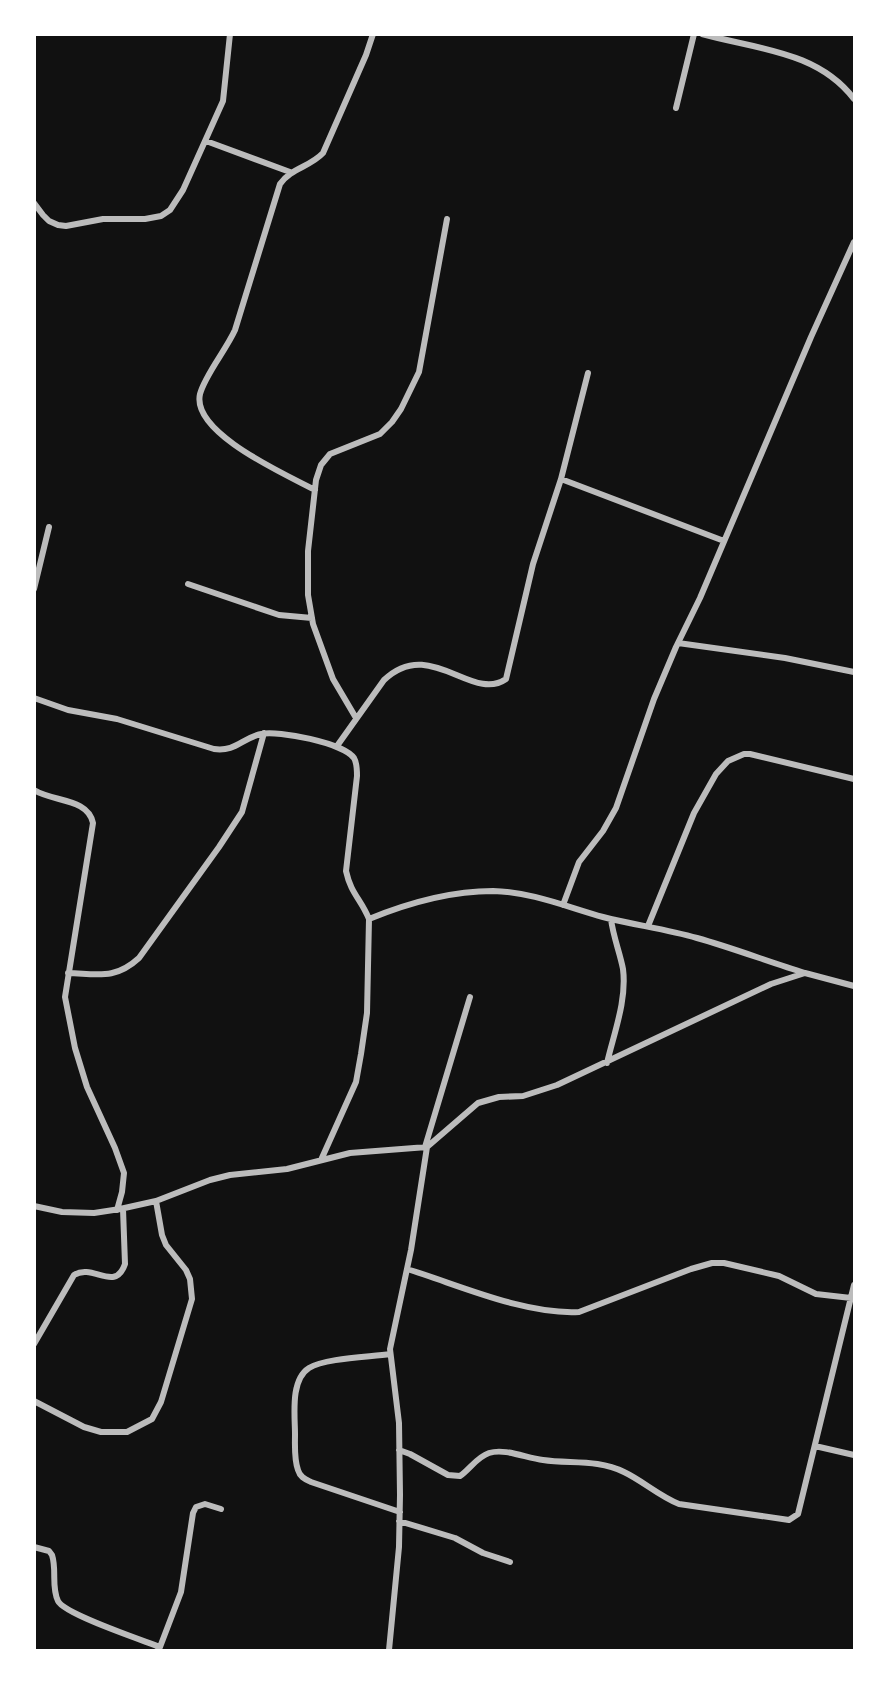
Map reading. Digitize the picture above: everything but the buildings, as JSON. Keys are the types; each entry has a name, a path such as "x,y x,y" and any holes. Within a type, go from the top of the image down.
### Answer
{"street":[{"path":"34,202 43,215 58,225 78,225 103,219 145,219 161,216 170,210 206,141 223,101 230,34"},
{"path":"315,489 264,463 231,442 209,424 202,412 199,397 235,330 280,184 290,172 316,161 323,153 373,34"},
{"path":"676,108 694,34"},
{"path":"702,34 798,58 822,68 836,78 855,99"},
{"path":"206,141 290,172"},
{"path":"356,718 333,679 321,652 312,618 308,595 308,551 315,489 321,465 330,454 380,434 401,409 419,372 447,219"},
{"path":"563,905 579,862 603,831 616,808 654,699 700,598 811,337 855,242"},
{"path":"337,746 384,680 393,671 403,666 429,665 483,684 493,685 506,679 533,564 561,479 588,373"},
{"path":"561,479 724,541"},
{"path":"34,589 49,526"},
{"path":"188,584 279,615 312,618"},
{"path":"678,643 785,658 855,672"},
{"path":"34,698 68,710 117,719 214,749 231,749 254,735 264,733 337,746 354,758 357,767 346,871 355,897 364,906 369,919 367,1013 356,1082 321,1160"},
{"path":"68,972 118,973 127,969 139,958 242,812 264,733"},
{"path":"648,926 694,813 716,774 728,761 744,754 750,754 855,778"},
{"path":"34,790 80,806 92,816 93,824 68,972 66,1005 75,1048 87,1087 124,1173 120,1209 125,1264 118,1276 85,1271 74,1275 34,1344"},
{"path":"369,919 402,906 466,892 494,891 523,894 611,919 698,938 806,974 855,987"},
{"path":"607,1063 624,982 623,968 611,919"},
{"path":"34,1206 62,1212 93,1213 120,1209 156,1201 210,1180 249,1172 287,1168 367,1151 426,1147 478,1103 488,1099 523,1096 542,1091 607,1063 771,984 806,974"},
{"path":"389,1650 400,1512 399,1424 390,1354 393,1329 407,1269 426,1147 470,998"},
{"path":"34,1401 84,1427 100,1432 127,1432 152,1419 161,1402 192,1299 190,1279 186,1270 166,1245 162,1235 156,1201"},
{"path":"407,1269 529,1308 570,1313 579,1312 712,1263 724,1263 779,1276 816,1294 851,1298"},
{"path":"399,1450 448,1475 455,1476 460,1476 486,1454 498,1451 553,1461 600,1464 622,1470 679,1504 789,1520 798,1514 855,1285"},
{"path":"390,1354 325,1363 305,1371 300,1380 294,1408 295,1461 304,1479 400,1512"},
{"path":"815,1446 855,1455"},
{"path":"34,1547 49,1551 52,1555 54,1588 60,1605 74,1614 159,1649 182,1592 196,1507 205,1504 221,1509"},
{"path":"399,1521 455,1538 483,1553 510,1562"}]}
